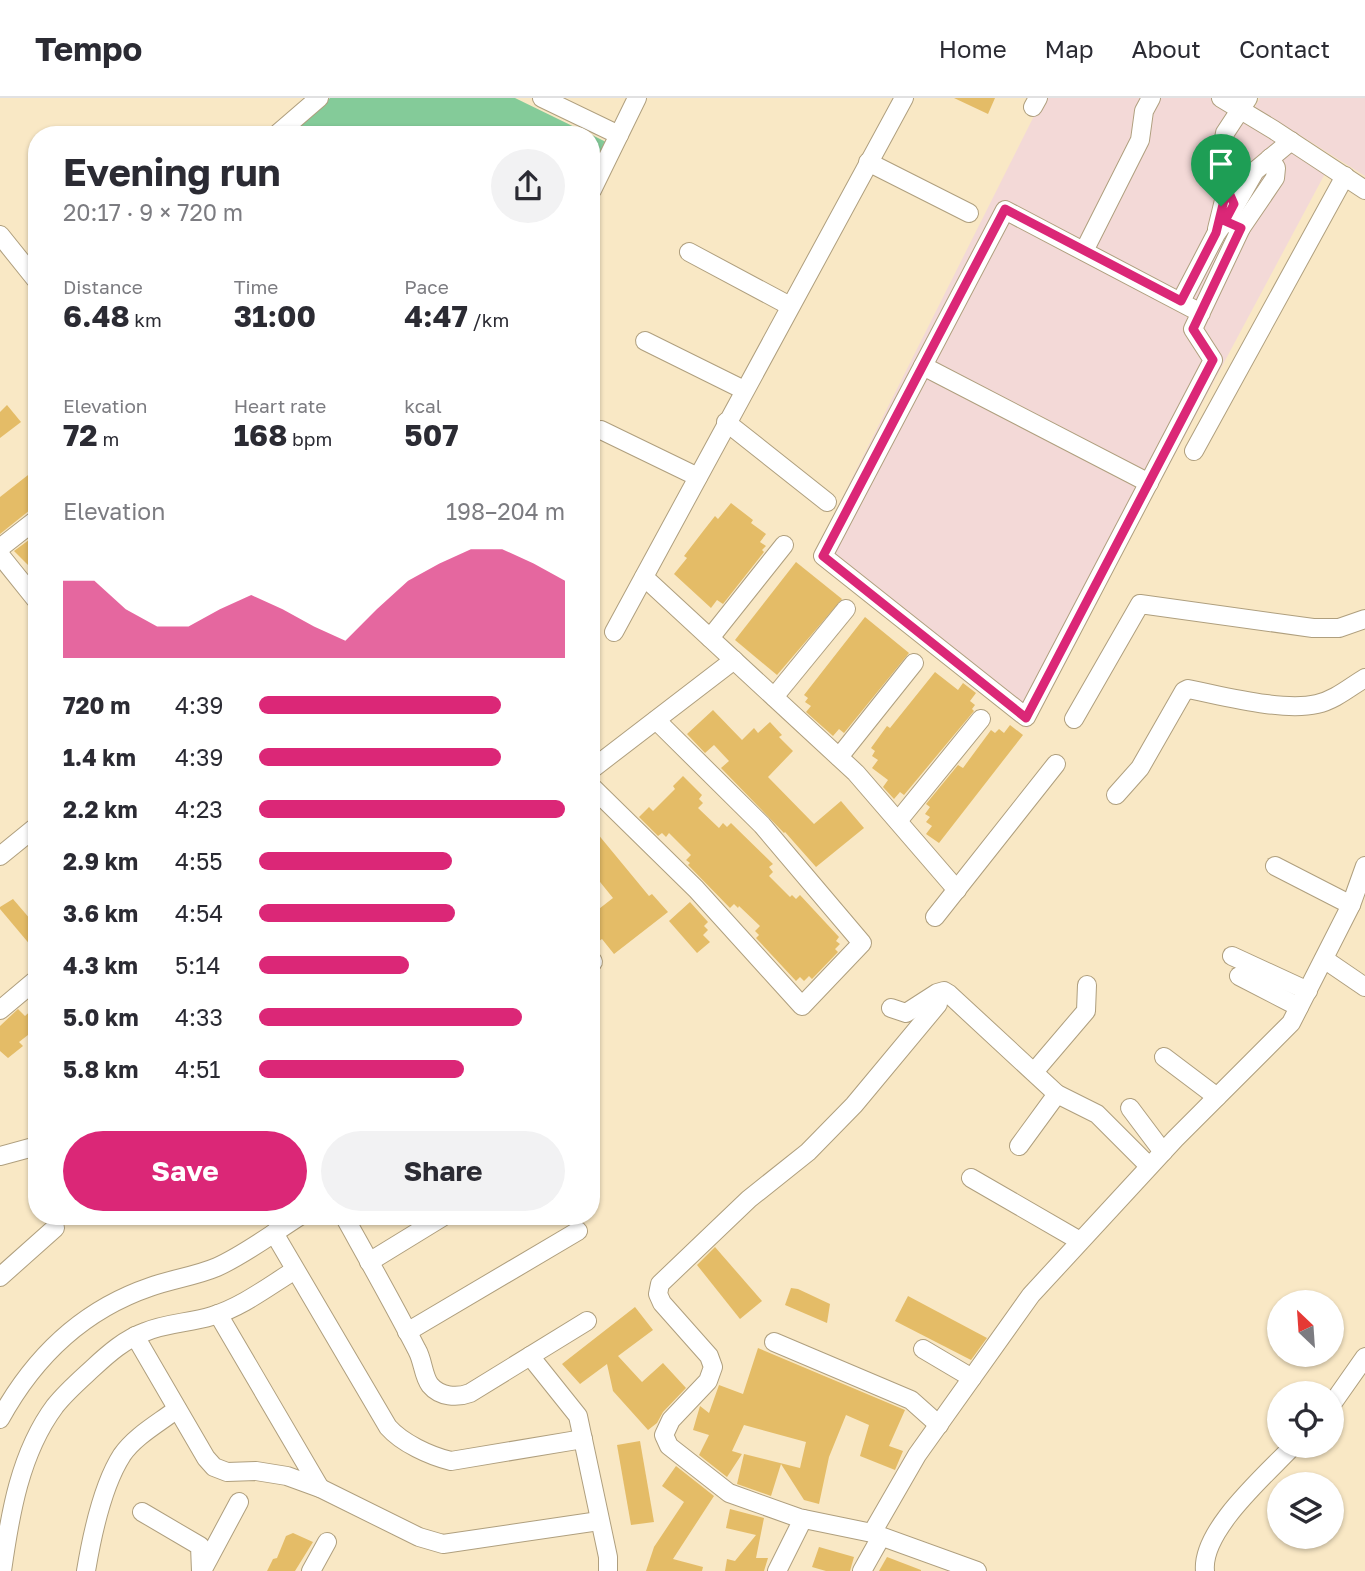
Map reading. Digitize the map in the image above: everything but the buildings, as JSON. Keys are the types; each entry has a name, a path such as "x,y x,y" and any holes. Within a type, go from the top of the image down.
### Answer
{"street":[{"path":"286,126 319,98"},
{"path":"542,98 619,135"},
{"path":"600,174 637,98"},
{"path":"614,632 904,98"},
{"path":"1084,251 1140,140 1144,111 1151,98"},
{"path":"1221,98 1244,104 1291,141 1365,190"},
{"path":"1201,313 1005,209 823,556 1026,718 1213,360 1193,329 1201,313 1227,228 1231,196 1228,167 1222,150 1225,133 1244,104"},
{"path":"1231,196 1291,141"},
{"path":"1181,301 1227,228 1275,178 1276,168 1270,158"},
{"path":"868,162 969,213"},
{"path":"1228,167 1255,172"},
{"path":"1194,451 1346,176"},
{"path":"0,235 28,270"},
{"path":"689,253 790,306"},
{"path":"645,341 744,390"},
{"path":"923,366 1149,483"},
{"path":"726,422 827,502"},
{"path":"601,430 698,477"},
{"path":"0,548 28,526"},
{"path":"710,638 784,545"},
{"path":"0,555 28,590"},
{"path":"644,578 839,757 957,890"},
{"path":"1074,719 1140,604 1313,628 1339,628 1365,619"},
{"path":"774,697 846,609"},
{"path":"600,763 734,660"},
{"path":"839,757 914,663"},
{"path":"1115,795 1140,768 1184,691 1188,689 1275,704 1306,706 1332,699 1365,678"},
{"path":"898,821 981,719"},
{"path":"600,795 696,889 802,1006 862,943 762,825 656,720"},
{"path":"935,917 1056,764"},
{"path":"0,856 28,833"},
{"path":"1275,866 1351,905"},
{"path":"862,1571 876,1535 917,1455 1031,1295 1149,1166 1291,1023 1351,905 1365,866"},
{"path":"1232,956 1308,991"},
{"path":"1324,959 1365,987"},
{"path":"1239,976 1299,1007"},
{"path":"1034,1072 1086,1011 1087,985"},
{"path":"0,1010 28,987"},
{"path":"891,1008 906,1013 944,991 1057,1094 1097,1114 1149,1166"},
{"path":"938,1004 854,1105 807,1152 749,1199 660,1284 658,1294 662,1303 709,1356 713,1367 708,1381 671,1420 664,1435 669,1446 729,1493 803,1519 876,1535 949,1567 973,1570"},
{"path":"1164,1057 1217,1097"},
{"path":"1019,1146 1057,1094"},
{"path":"1129,1108 1163,1152"},
{"path":"0,1156 28,1148"},
{"path":"971,1178 1080,1241"},
{"path":"0,1419 39,1362 94,1313 128,1295 169,1280 215,1268 286,1225"},
{"path":"349,1225 419,1352 431,1387 451,1396 470,1393 587,1321"},
{"path":"369,1262 429,1225"},
{"path":"0,1277 55,1228"},
{"path":"407,1332 578,1231"},
{"path":"274,1233 395,1435 451,1461 583,1439"},
{"path":"2,1571 19,1482 42,1426 67,1392 102,1360 135,1336 218,1314 295,1270"},
{"path":"218,1314 320,1488"},
{"path":"135,1336 206,1458 214,1467 227,1472 269,1472 320,1488 419,1537 443,1545 599,1521"},
{"path":"774,1342 911,1400 939,1424"},
{"path":"923,1349 972,1378"},
{"path":"530,1356 579,1416 608,1557 608,1571"},
{"path":"1344,1387 1365,1357"},
{"path":"86,1571 94,1525 122,1454 139,1437 177,1409"},
{"path":"1205,1571 1204,1564 1215,1533 1282,1458"},
{"path":"201,1571 239,1502"},
{"path":"142,1512 200,1546 201,1571"},
{"path":"777,1571 803,1519"},
{"path":"311,1571 327,1542"}],"shaded area":[{"path":"1043,98 1241,98 1328,168 1028,729 813,556"},
{"path":"1260,98 1365,98 1365,176 1255,107"}],"green space":[{"path":"330,98 515,98 573,126 297,126"},
{"path":"600,139 606,142 600,154"}],"route":[{"path":"1227,188 1234,204 1225,221 1241,228 1193,329 1213,360 1026,718 823,556 1005,209 1181,301 1216,233 1221,206 1227,188"}]}
